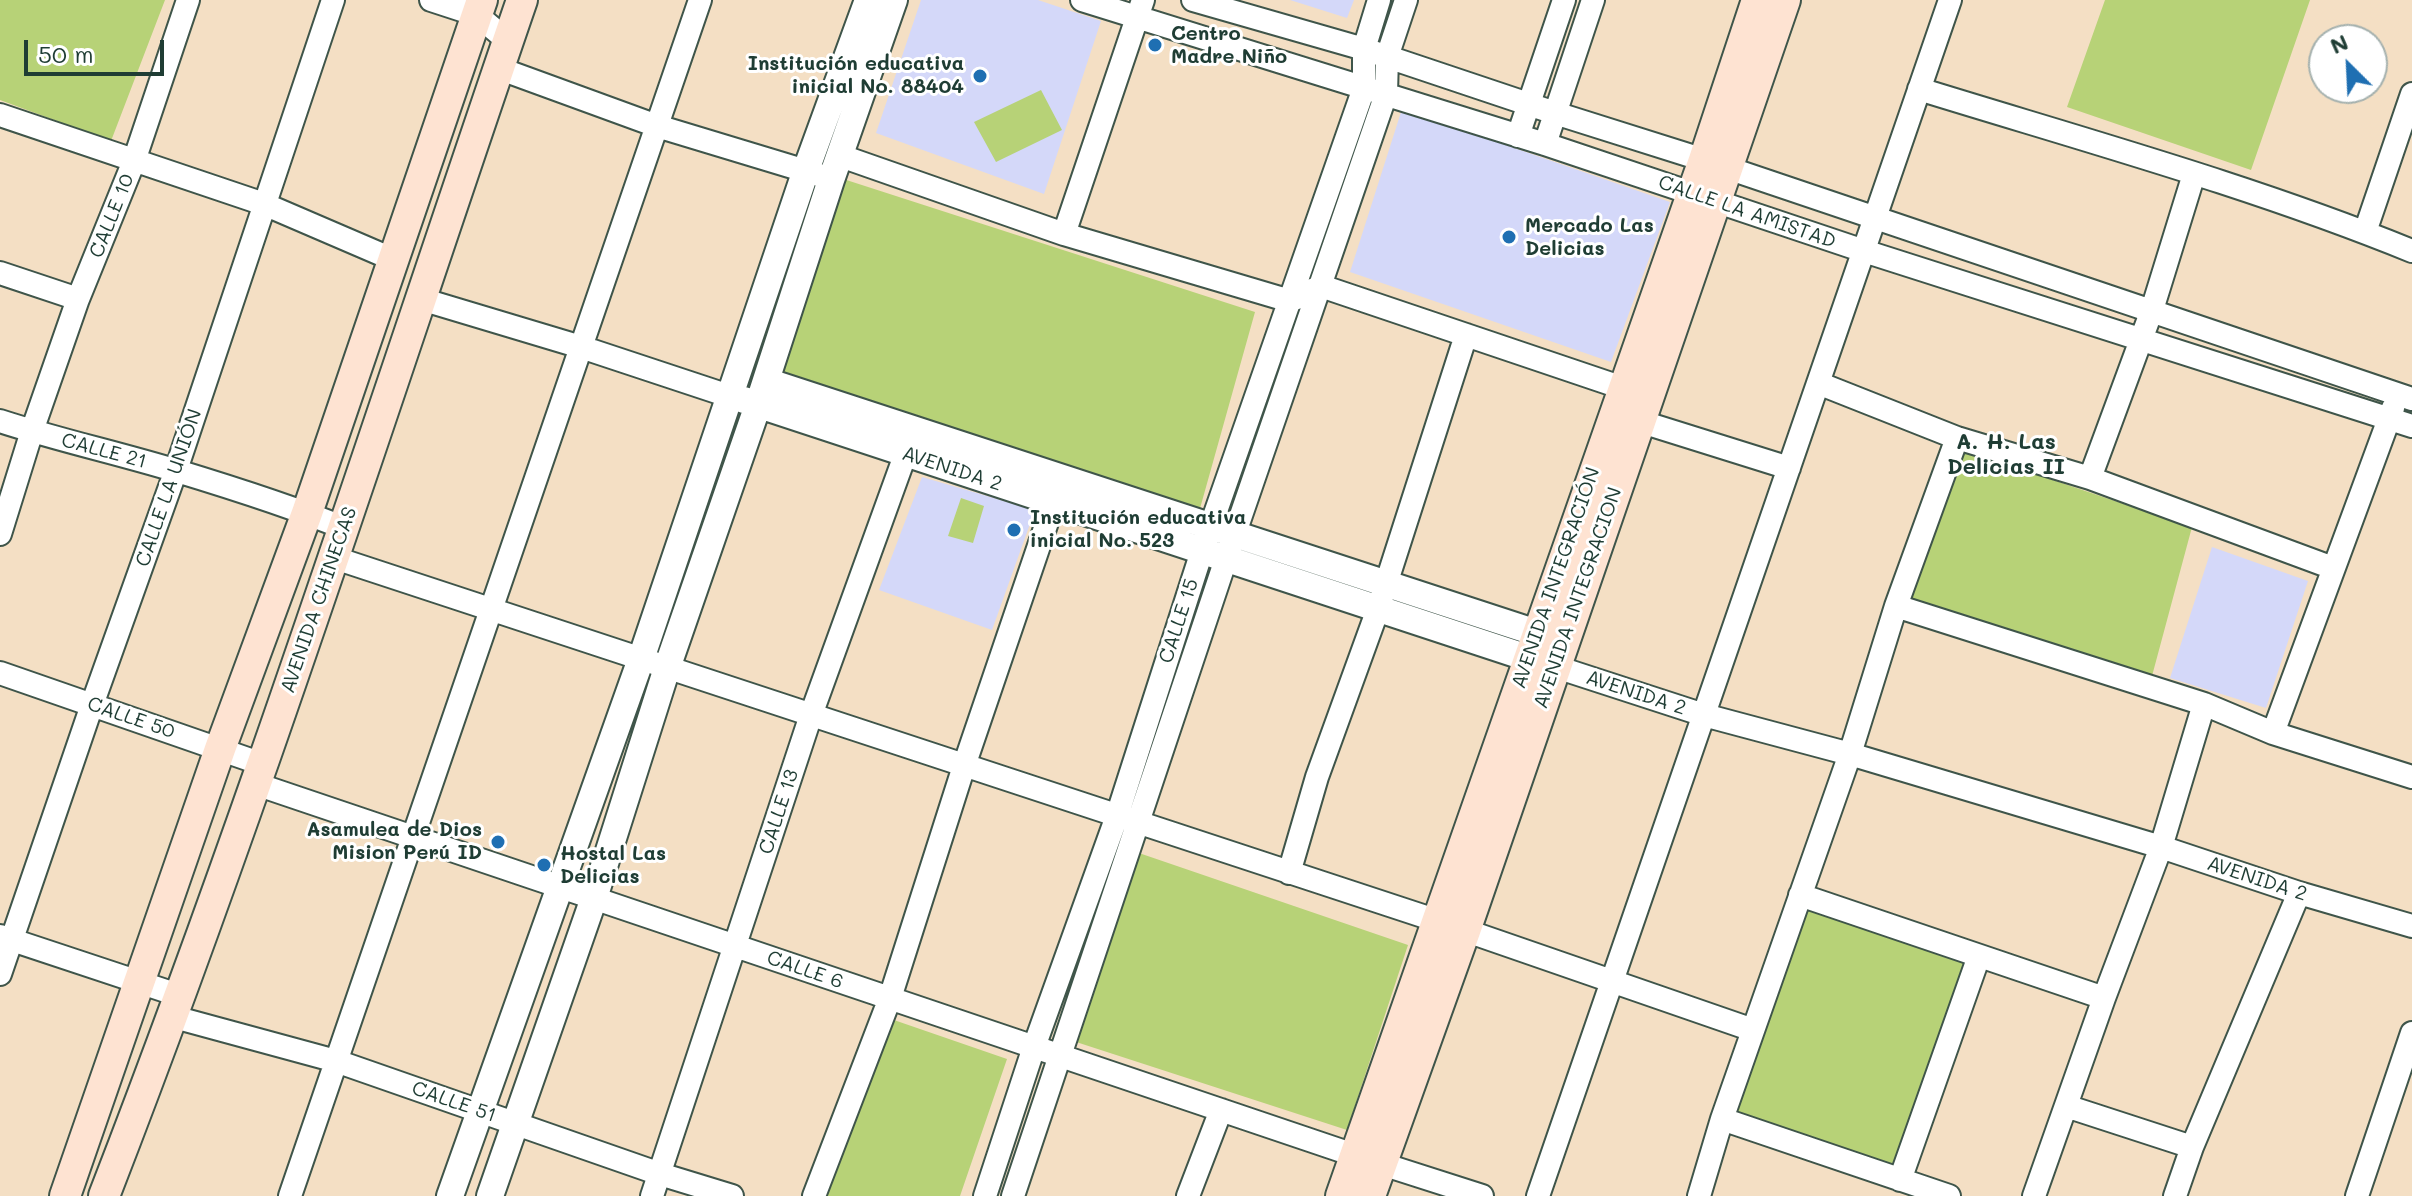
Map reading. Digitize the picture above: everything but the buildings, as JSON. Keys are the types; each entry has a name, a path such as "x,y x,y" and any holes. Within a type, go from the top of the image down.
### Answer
{"main road":[{"name":"AVENIDA CHINECAS","path":"104,1196 177,1006 335,558 522,0"},
{"name":"AVENIDA INTEGRACIÓN","path":"1368,1160 1451,926 1540,652 1625,407 1716,164 1757,0"},
{"path":"1716,164 1785,0"},
{"name":"AVENIDA CHINECAS","path":"65,1196 220,749 307,513 479,7"},
{"path":"1341,1196 1368,1160"},
{"path":"1368,1160 1370,1196"}],"street":[{"name":"CALLE 10","path":"0,534 78,299 134,161 188,0"},
{"name":"CALLE LA UNIÓN","path":"0,974 6,938 176,470 333,0"},
{"path":"431,0 479,7 503,54 657,126 806,170 836,168 1290,301 1321,286 1466,335 1625,407 1789,468"},
{"path":"290,1196 700,0"},
{"path":"450,1196 641,659 806,170 868,0"},
{"path":"490,1196 594,898 667,668 894,0"},
{"name":"CALLE LA AMISTAD","path":"1082,0 1140,9 1197,34 2412,426"},
{"name":"CALLE 15","path":"985,1196 1034,1047 1218,543 1290,301 1364,88 1364,49 1379,0"},
{"path":"1013,1196 1139,823 1218,543 1321,286 1386,94 1387,57 1406,0"},
{"path":"1518,136 1564,0"},
{"path":"1545,144 1593,0"},
{"path":"1538,1196 1950,0"},
{"path":"1197,34 1203,1"},
{"name":"CALLE LA AMISTAD","path":"1203,1 1364,49 1716,164 2405,398"},
{"path":"1064,234 1140,9"},
{"path":"1919,89 2194,174 2412,251"},
{"path":"2365,232 2412,94"},
{"path":"0,115 264,204 392,259"},
{"path":"2090,478 2152,310 2194,174"},
{"path":"0,273 78,299"},
{"path":"421,299 729,396"},
{"path":"1289,873 1317,777 1382,596 1466,335"},
{"path":"1818,383 1957,438 2090,478 2333,568"},
{"name":"AVENIDA 2","path":"729,396 762,393 1382,596 1704,715 1850,754 2412,926"},
{"path":"2273,733 2390,420 2405,398"},
{"name":"CALLE 21","path":"0,421 176,470 344,528"},
{"path":"1699,1196 1722,1119 1850,754 1896,606 1957,438"},
{"name":"CALLE 13","path":"652,1196 811,715 910,442"},
{"path":"814,1196 890,998 964,766 1058,490"},
{"path":"335,558 1451,926 1753,1030"},
{"path":"1896,606 2204,704 2273,733 2412,777"},
{"name":"CALLE 50","path":"0,673 220,749 259,774"},
{"path":"2034,1196 2161,847 2204,704"},
{"name":"CALLE 6","path":"259,774 413,837 1482,1196"},
{"path":"2175,1196 2192,1147 2299,893"},
{"path":"1800,895 2104,998"},
{"name":"CALLE 51","path":"6,938 139,982 177,1006 660,1174 732,1196"},
{"path":"1900,1180 1979,956"},
{"path":"2357,1196 2412,1033"},
{"path":"2066,1106 2192,1147"},
{"path":"1188,1196 1221,1110"},
{"path":"1722,1119 1949,1196"}],"shaded area":[{"path":"921,0 1038,0 1101,21 1044,194 876,133"},
{"path":"1290,0 1354,0 1347,18"},
{"name":"Mercado Las Delicias","path":"1402,109 1670,202 1611,362 1350,272"},
{"path":"922,477 1035,510 992,630 879,590"},
{"path":"2212,547 2308,581 2266,708 2170,678"}],"green space":[{"path":"0,0 165,0 111,141 0,100"},
{"path":"2105,0 2310,0 2251,170 2067,107"},
{"path":"1041,90 1062,130 996,162 974,122"},
{"path":"834,176 1255,312 1199,512 773,369"},
{"path":"1961,449 2192,527 2152,676 1908,598"},
{"path":"961,498 984,506 973,543 948,536"},
{"path":"1136,852 1408,945 1347,1130 1070,1040"},
{"path":"1804,903 1965,962 1895,1170 1730,1114"},
{"path":"891,1019 1007,1059 960,1196 824,1196"}],"place":[{"name":"Centro Madre Niño","path":"1155,45"},
{"name":"Institución educativa inicial No. 88404","path":"980,76"},
{"name":"Mercado Las Delicias","path":"1509,237"},
{"name":"Institución educativa inicial No. 523","path":"1014,530"},
{"name":"Asamulea de Dios Mision Perú ID","path":"498,842"},
{"name":"Hostal Las Delicias","path":"544,865"}],"district":[{"name":"A. H. Las Delicias II","path":"2006,454"}]}
